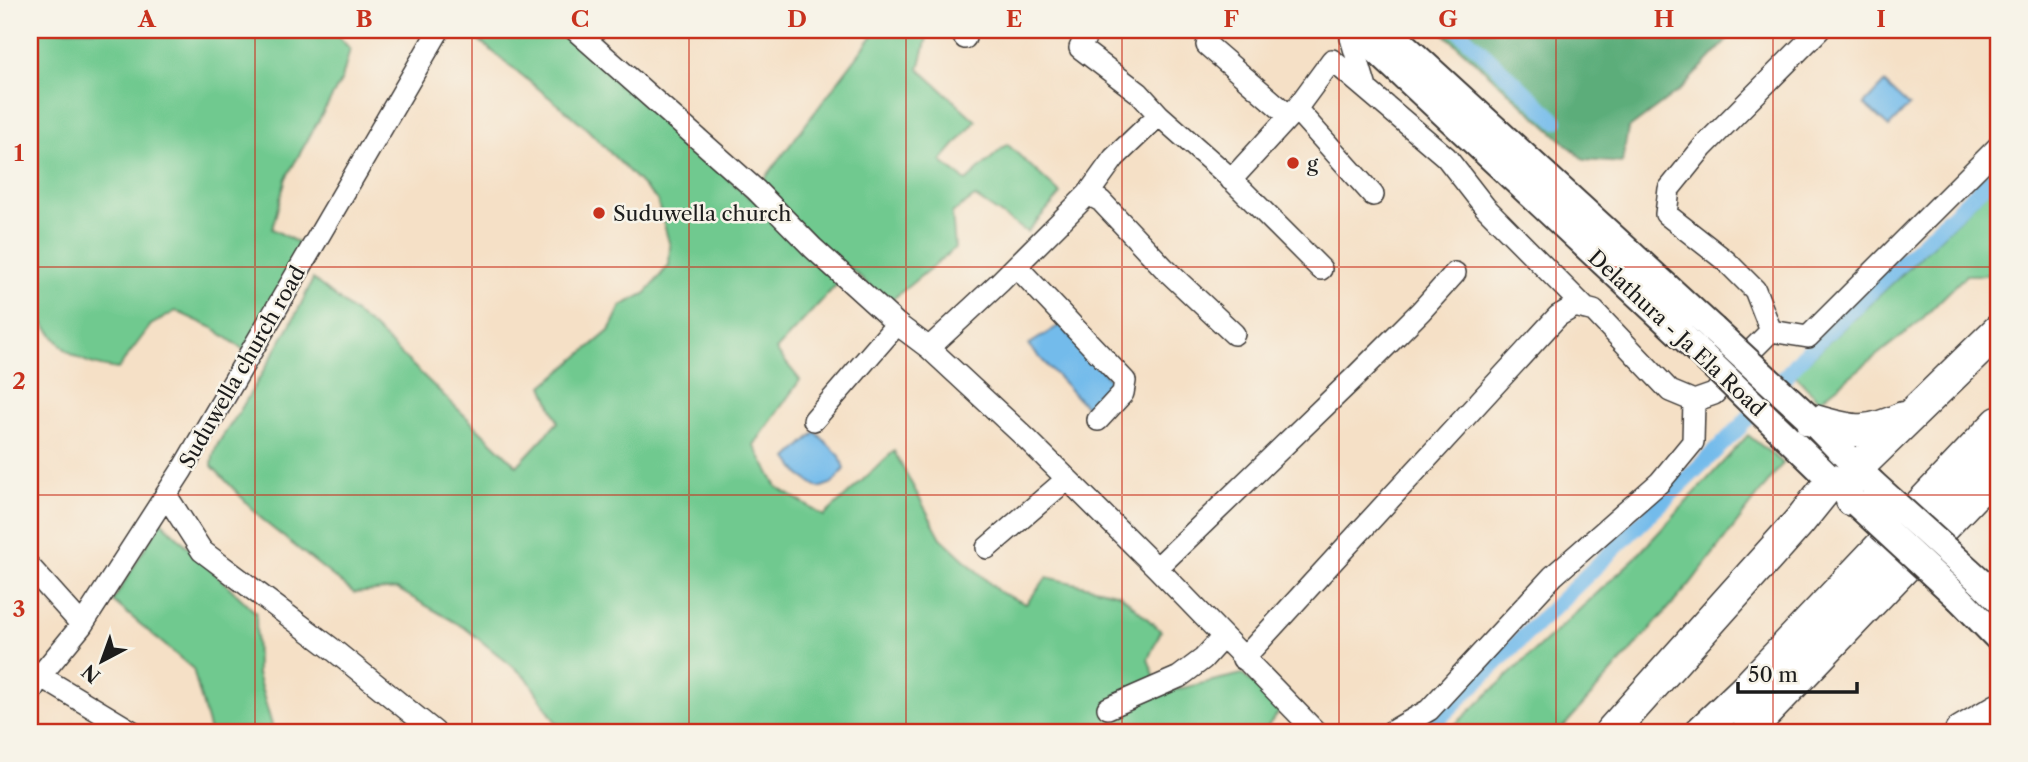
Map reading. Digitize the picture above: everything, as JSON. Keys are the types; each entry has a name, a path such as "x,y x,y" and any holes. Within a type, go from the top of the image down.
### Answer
{"highway":[{"path":"1611,732 1798,522 1854,487 1912,414 1998,331"},
{"path":"1802,425 1871,431 1912,414"},
{"path":"1701,732 1745,690 1998,423"},
{"path":"1747,732 1998,470"},
{"path":"1961,732 1998,710"}],"main road":[{"name":"Delathura - Ja Ela Road","path":"1387,30 1713,329 1802,425 1854,487 1970,589 1998,638"},
{"name":"Delathura - Ja Ela Road","path":"1354,33 1695,348 1802,425"},
{"name":"Delathura - Ja Ela Road","path":"1970,589 1998,599"}],"street":[{"path":"575,30 756,190 813,248 897,324 929,348 1157,568 1316,732"},
{"path":"1089,30 1080,48 1139,93 1321,269"},
{"path":"1771,331 1755,290 1726,261 1666,214 1669,189 1703,147 1819,30"},
{"name":"Suduwella church road","path":"33,680 82,625 166,495 431,33"},
{"path":"1231,180 1292,112 1354,33"},
{"path":"1354,33 1366,88"},
{"path":"1207,45 1292,112 1373,195"},
{"path":"1332,61 1446,157 1485,207 1586,309"},
{"path":"929,348 1088,194 1114,158 1159,115"},
{"path":"1771,331 1808,337 1998,146"},
{"path":"1088,194 1101,201 1164,268 1234,334"},
{"path":"1016,266 1125,381 1123,393 1098,420"},
{"path":"1157,568 1357,375 1421,311 1455,272"},
{"path":"1243,659 1558,316 1575,306 1594,311 1670,391 1694,401 1714,394 1771,331"},
{"path":"814,420 897,324"},
{"path":"1391,732 1429,710 1553,576 1660,482 1693,442 1694,401"},
{"path":"987,548 1067,479"},
{"path":"166,495 202,551 331,648 435,732"},
{"path":"30,567 82,625"},
{"path":"1108,708 1179,677 1203,659 1223,637"},
{"path":"33,680 133,732"}],"green space":[{"path":"30,30 333,30 350,49 342,79 286,178 272,229 308,248 247,352 213,328 176,311 151,325 118,369 111,368 73,355 30,311"},
{"path":"479,30 560,30 750,198 877,30 929,30 919,69 976,121 941,161 966,181 1007,144 1061,194 1027,232 975,197 952,213 955,248 888,303 851,269 776,350 800,380 754,445 777,487 824,516 894,451 941,538 999,592 1026,604 1047,577 1120,594 1161,631 1148,659 1161,693 1242,674 1282,708 1263,732 562,732 527,678 465,628 397,589 354,593 266,523 212,466 213,458 218,443 288,329 313,279 375,329 517,466 558,422 543,386 609,331 621,306 646,293 669,265 670,246 657,200 582,124 476,38"},
{"path":"1440,30 1737,30 1680,90 1628,129 1622,163 1584,160"},
{"path":"1998,181 1998,242 1991,247 1994,256 1988,275 1966,275 1920,321 1819,401 1794,374"},
{"path":"1748,435 1783,463 1690,584 1559,732 1447,732 1636,557"},
{"path":"161,521 256,613 257,674 274,732 210,732 193,669 113,601"}],"water":[{"path":"1884,83 1909,106 1889,127 1864,104"},
{"path":"1060,325 1116,386 1103,405 1089,410 1028,345"},
{"path":"816,432 840,456 844,469 833,483 819,488 800,475 788,458"}],"waterway":[{"path":"1458,30 1556,121"},
{"path":"1425,732 1740,427 1805,354 1998,172"}],"place":[{"name":"g","path":"1293,163"},
{"name":"Suduwella church","path":"599,213"}]}
